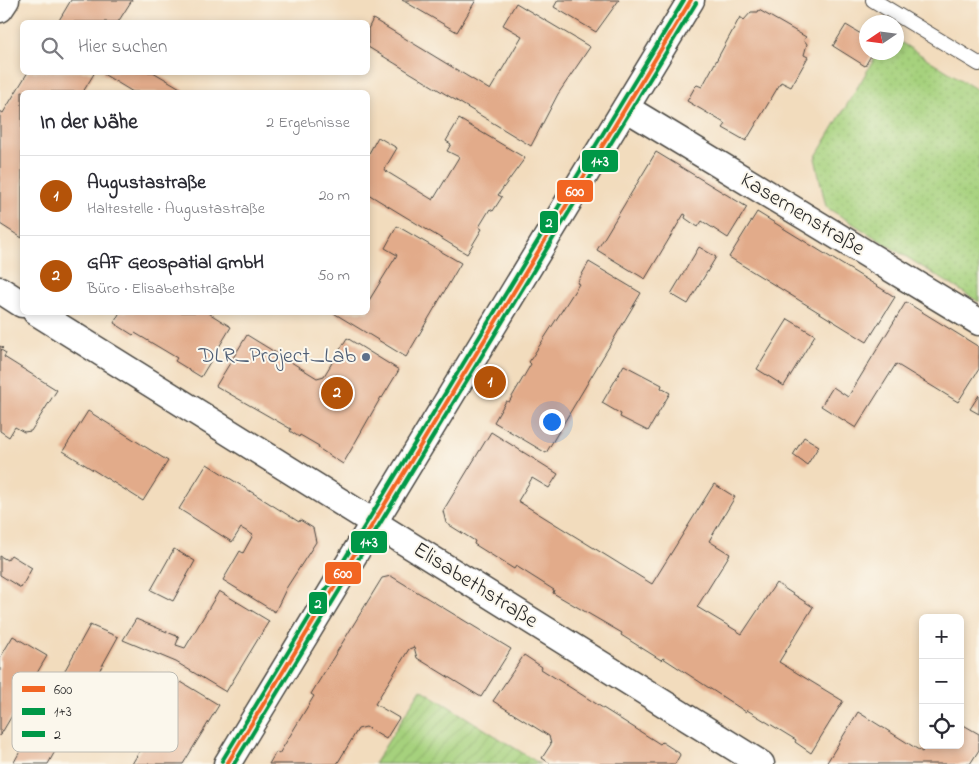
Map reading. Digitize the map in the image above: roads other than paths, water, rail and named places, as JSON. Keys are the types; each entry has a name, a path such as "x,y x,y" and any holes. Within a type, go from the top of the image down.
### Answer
{"street":[{"path":"0,10 6,0"},
{"path":"228,764 691,0"},
{"name":"Kasernenstraße","path":"626,108 979,322"},
{"path":"0,290 20,303"},
{"name":"Elisabethstraße","path":"41,315 761,764"}],"lane":[{"path":"873,0 979,64"}],"place":[{"name":"DLR_Project_Lab","path":"366,357"},
{"name":"Augustastraße","path":"490,382"},
{"name":"GAF Geospatial GmbH","path":"337,393"}]}
